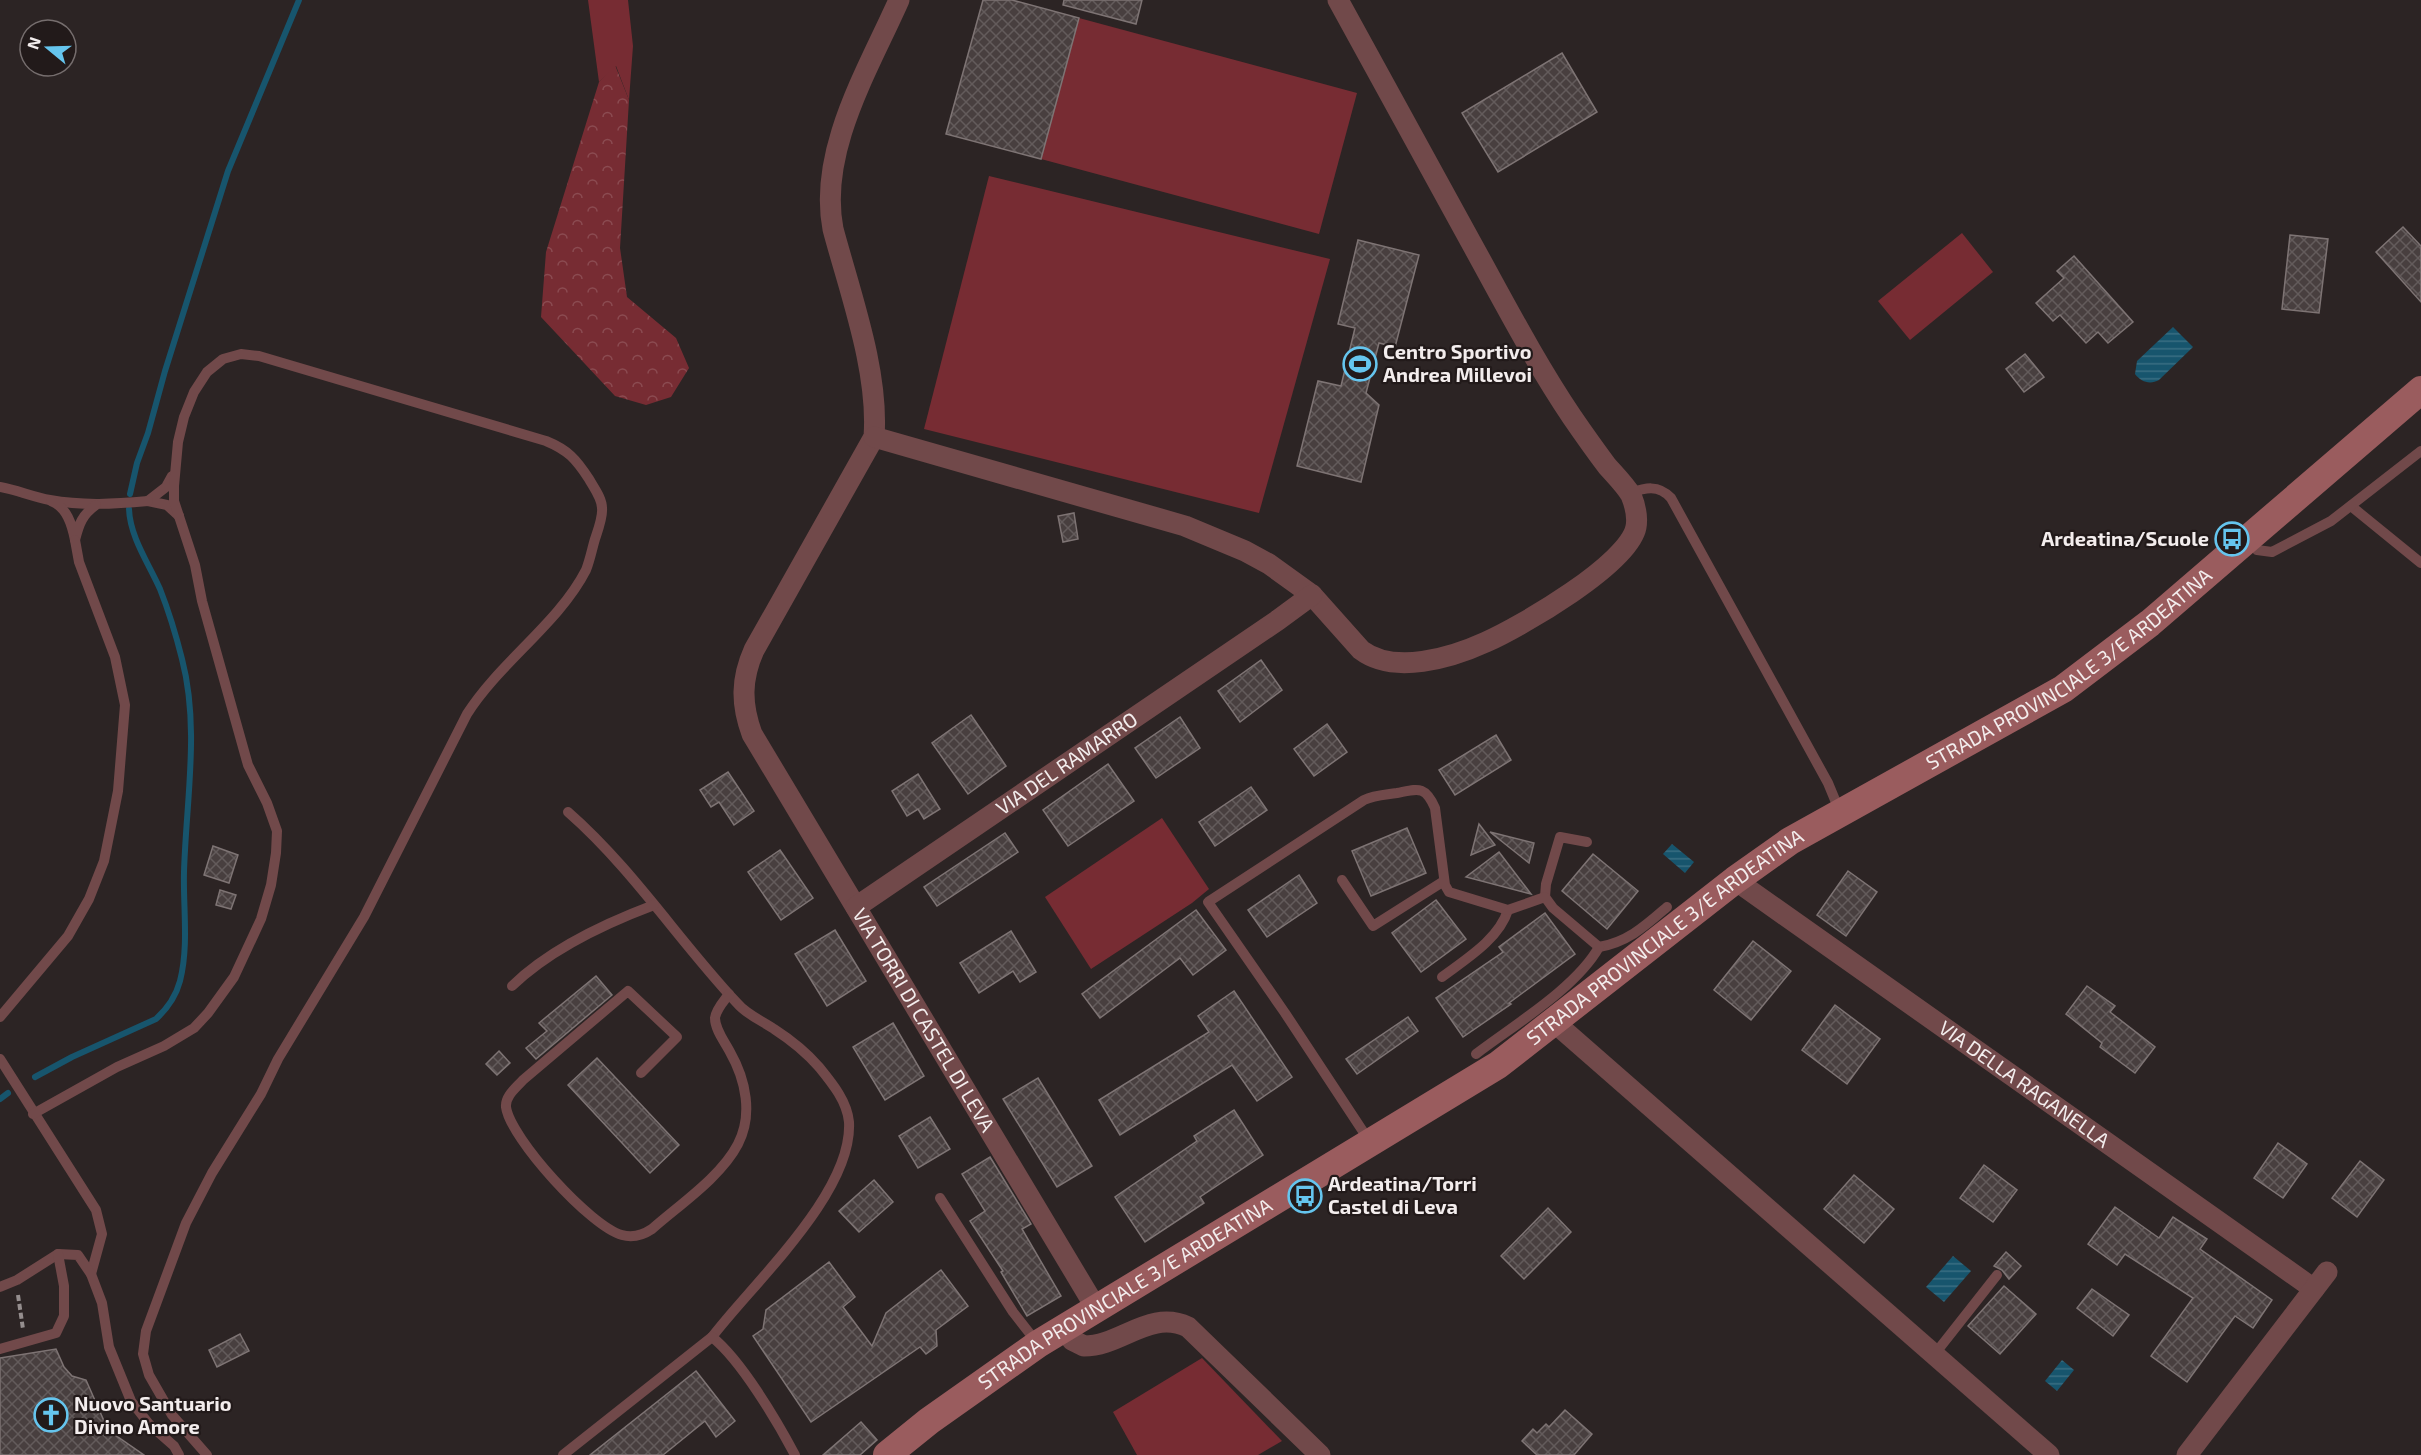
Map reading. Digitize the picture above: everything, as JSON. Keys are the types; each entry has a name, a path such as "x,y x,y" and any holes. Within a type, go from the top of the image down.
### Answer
{"main road":[{"name":"STRADA PROVINCIALE 3/E ARDEATINA","path":"887,1455 929,1421 1064,1327 1370,1142 1446,1099 1498,1065 1735,880 1790,841 2063,689 2150,622 2421,390"}],"street":[{"path":"899,0 839,138 830,181 833,229 869,365 875,398 874,437 1185,526 1253,555 1312,595 1367,655 1376,659 1402,663 1454,653 1483,643 1527,622 1565,598 1598,572 1625,546 1635,532 1637,516 1630,493 1582,432 1536,360 1338,0"},
{"name":"VIA TORRI DI CASTEL DI LEVA","path":"874,437 749,661 744,678 743,698 752,734 1096,1308"},
{"name":"VIA DEL RAMARRO","path":"856,907 1312,595"},
{"name":"VIA DELLA RAGANELLA","path":"1735,880 2314,1289"},
{"path":"1554,1022 2049,1455"},
{"path":"2187,1455 2327,1272"},
{"path":"1064,1327 1078,1344 1090,1346 1153,1323 1174,1322 1188,1327 1320,1455"}],"lane":[{"path":"33,1114 117,1067 179,1038 201,1021 239,968 261,919 270,885 276,853 277,831 267,803 248,765 174,494 176,462 184,417 194,392 207,372 223,359 241,354 259,356 546,441 565,449 579,464 597,492 602,508 597,532 582,576 573,591 551,617 479,695 467,714 364,917 278,1059 250,1113 212,1173 186,1222 146,1331 143,1354 149,1376 172,1415 207,1455"},
{"path":"2248,539 2257,550 2272,552 2331,520 2421,451"},
{"path":"148,501 166,488 176,462"},
{"path":"0,487 57,503 66,513 72,524 78,562 115,657 125,705 118,791 104,861 89,899 68,936 0,1017"},
{"path":"1630,493 1656,488 1671,498 1828,783 1840,812"},
{"path":"48,500 96,505 148,501 167,505 179,516"},
{"path":"75,540 79,524 85,513 96,505"},
{"path":"2351,506 2421,563"},
{"path":"1370,1142 1289,1010 1208,902 1364,800 1377,795 1411,789 1423,791 1435,808 1444,881 1449,892 1508,910 1545,897"},
{"path":"563,1455 712,1337 816,1209 838,1173 849,1134 849,1120 840,1094 817,1065 792,1042 742,1009 597,837 568,812"},
{"path":"1587,842 1560,837 1546,884 1545,897 1553,908 1599,947"},
{"path":"1342,880 1373,926 1444,881"},
{"path":"512,986 543,960 599,929 654,905"},
{"path":"1476,1054 1573,980 1588,964 1599,947 1617,944 1632,936 1666,907"},
{"path":"1442,977 1489,939 1502,925 1508,910"},
{"path":"641,1073 677,1037 628,991 522,1080 510,1095 506,1106 510,1118 531,1152 567,1195 602,1225 619,1235 628,1237 645,1233 652,1228 714,1175 733,1153 744,1130 747,1104 742,1084 735,1062 719,1032 715,1019 720,1006 729,994"},
{"path":"0,1059 33,1114 96,1209 102,1234 90,1274"},
{"path":"940,1198 1013,1312 1038,1344"},
{"path":"0,1348 56,1333 64,1316 64,1286 58,1254"},
{"path":"0,1287 17,1280 58,1254 78,1255 90,1274 102,1303 110,1347 131,1401 149,1424 174,1446 179,1455"},
{"path":"1934,1355 1997,1275"},
{"path":"712,1337 721,1344 736,1363 782,1431 795,1455"}],"path":[{"path":"17,1280 20,1317 26,1342"}],"green space":[{"path":"588,0 628,0 633,46 629,100 616,66 599,82"},
{"path":"1079,18 1357,93 1319,234 1041,159"},
{"path":"615,65 629,100 620,248 627,297 676,338 689,368 671,397 646,405 615,396 541,317 546,252 599,82"},
{"path":"989,176 1330,259 1259,513 924,429"},
{"path":"1962,233 1993,272 1910,340 1878,301"},
{"path":"1162,818 1209,889 1192,903 1091,969 1045,897"},
{"path":"1202,1358 1282,1441 1258,1455 1137,1455 1113,1412"}],"water":[{"path":"2173,327 2193,347 2159,380 2143,381 2135,374 2137,361"},
{"path":"1672,844 1694,862 1685,873 1663,854"},
{"path":"1953,1256 1971,1271 1944,1302 1926,1287"},
{"path":"2062,1360 2074,1370 2057,1391 2045,1381"}],"building":[{"path":"983,0 1012,0 1079,18 1041,159 946,134"},
{"path":"1064,0 1142,0 1136,24 1063,5"},
{"path":"1562,53 1597,112 1498,172 1462,113"},
{"path":"2403,227 2421,246 2421,302 2376,252"},
{"path":"2290,235 2328,239 2319,313 2282,309"},
{"name":"Centro Sportivo Andrea Millevoi","path":"1358,240 1419,255 1395,347 1379,343 1366,393 1379,405 1361,482 1297,466 1318,381 1341,386 1355,328 1338,324"},
{"path":"2074,256 2133,322 2108,343 2098,332 2086,343 2060,315 2053,321 2036,303 2064,278 2057,271"},
{"path":"2025,354 2044,377 2024,392 2006,369"},
{"path":"1074,513 1078,539 1063,542 1058,516"},
{"path":"1261,660 1282,690 1240,722 1218,691"},
{"path":"971,715 1006,766 968,794 932,743"},
{"path":"1180,717 1200,748 1156,778 1135,748"},
{"path":"1327,724 1347,752 1314,776 1294,749"},
{"path":"1496,735 1511,760 1455,795 1439,770"},
{"path":"1108,764 1134,801 1068,846 1043,810"},
{"path":"728,772 754,811 734,825 719,802 711,807 700,790"},
{"path":"918,774 940,809 924,819 918,809 907,816 892,791"},
{"path":"1251,787 1267,810 1215,846 1199,822"},
{"path":"1479,824 1495,845 1471,855"},
{"path":"1407,828 1426,873 1371,896 1352,851"},
{"path":"1490,832 1534,843 1529,863"},
{"path":"1005,833 1018,852 937,906 924,887"},
{"path":"213,846 238,855 229,883 204,875"},
{"path":"780,850 813,898 781,920 748,872"},
{"path":"1499,852 1531,894 1466,877"},
{"path":"1593,854 1638,891 1607,929 1562,891"},
{"path":"1848,871 1877,892 1846,936 1817,915"},
{"path":"1299,875 1317,903 1267,937 1248,910"},
{"path":"220,890 236,895 231,909 216,905"},
{"path":"1436,900 1466,939 1421,972 1392,933"},
{"path":"1196,910 1226,950 1193,975 1180,958 1100,1018 1082,994"},
{"path":"1545,913 1575,954 1509,1003 1511,1004 1463,1037 1436,998 1503,952 1499,947"},
{"path":"835,930 866,981 827,1006 795,954"},
{"path":"1011,931 1036,972 1020,982 1013,971 979,993 960,963"},
{"path":"1753,941 1791,971 1751,1020 1714,990"},
{"path":"596,976 612,995 536,1059 526,1048 547,1031 539,1023"},
{"path":"2087,986 2115,1006 2110,1012 2155,1047 2135,1073 2100,1047 2102,1043 2066,1014"},
{"path":"1234,991 1292,1077 1257,1101 1232,1065 1120,1135 1099,1100 1209,1032 1198,1016"},
{"path":"1835,1005 1880,1039 1847,1084 1802,1050"},
{"path":"1408,1017 1418,1031 1357,1074 1346,1059"},
{"path":"893,1023 924,1076 885,1100 853,1047"},
{"path":"499,1051 510,1063 497,1075 486,1064"},
{"path":"597,1058 679,1145 650,1173 568,1085"},
{"path":"1038,1078 1092,1166 1057,1187 1003,1099"},
{"path":"1234,1110 1263,1155 1200,1197 1204,1203 1145,1242 1115,1197 1197,1141 1194,1136"},
{"path":"930,1117 950,1149 918,1168 899,1136"},
{"path":"2278,1143 2307,1164 2283,1198 2254,1178"},
{"path":"990,1157 1031,1224 1022,1229 1061,1296 1027,1316 1001,1272 1003,1271 970,1221 985,1211 962,1174"},
{"path":"2360,1161 2384,1180 2357,1217 2332,1198"},
{"path":"1984,1165 2017,1190 1993,1222 1960,1198"},
{"path":"1854,1175 1894,1209 1864,1243 1824,1209"},
{"path":"874,1180 893,1202 859,1232 839,1211"},
{"path":"2115,1207 2159,1238 2173,1217 2207,1239 2200,1249 2272,1300 2253,1328 2235,1316 2187,1382 2151,1356 2193,1298 2125,1254 2117,1265 2088,1244"},
{"path":"1548,1208 1571,1232 1524,1279 1501,1256"},
{"path":"2006,1252 2021,1266 2009,1279 2002,1270 1994,1266"},
{"path":"829,1262 855,1297 843,1307 872,1346 886,1313 941,1270 968,1306 936,1330 937,1346 926,1354 920,1347 811,1422 753,1336 763,1329 766,1310"},
{"path":"2004,1286 2036,1314 2000,1354 1968,1326"},
{"path":"2092,1289 2129,1315 2113,1336 2077,1308"},
{"path":"240,1334 249,1351 217,1367 209,1350"},
{"name":"Nuovo Santuario Divino Amore","path":"56,1349 64,1367 72,1376 86,1380 108,1430 144,1455 0,1455 0,1358"},
{"path":"696,1371 735,1421 716,1437 705,1421 663,1455 590,1455"},
{"path":"1565,1410 1592,1434 1574,1455 1537,1455 1522,1441 1533,1429 1537,1433 1546,1424 1549,1427"},
{"path":"861,1422 877,1440 860,1455 823,1455"}],"waterway":[{"path":"130,494 137,463 228,171 299,0"},
{"path":"35,1077 72,1057 156,1019 174,997 183,968 184,872 191,765 187,685 180,650 169,615 160,589 136,540 129,509"},
{"path":"0,1099 8,1093"}],"place":[{"name":"Centro Sportivo Andrea Millevoi","path":"1360,364"},
{"name":"Ardeatina/Scuole","path":"2232,539"},
{"name":"Ardeatina/Torri Castel di Leva","path":"1305,1196"},
{"name":"Nuovo Santuario Divino Amore","path":"51,1415"}]}
